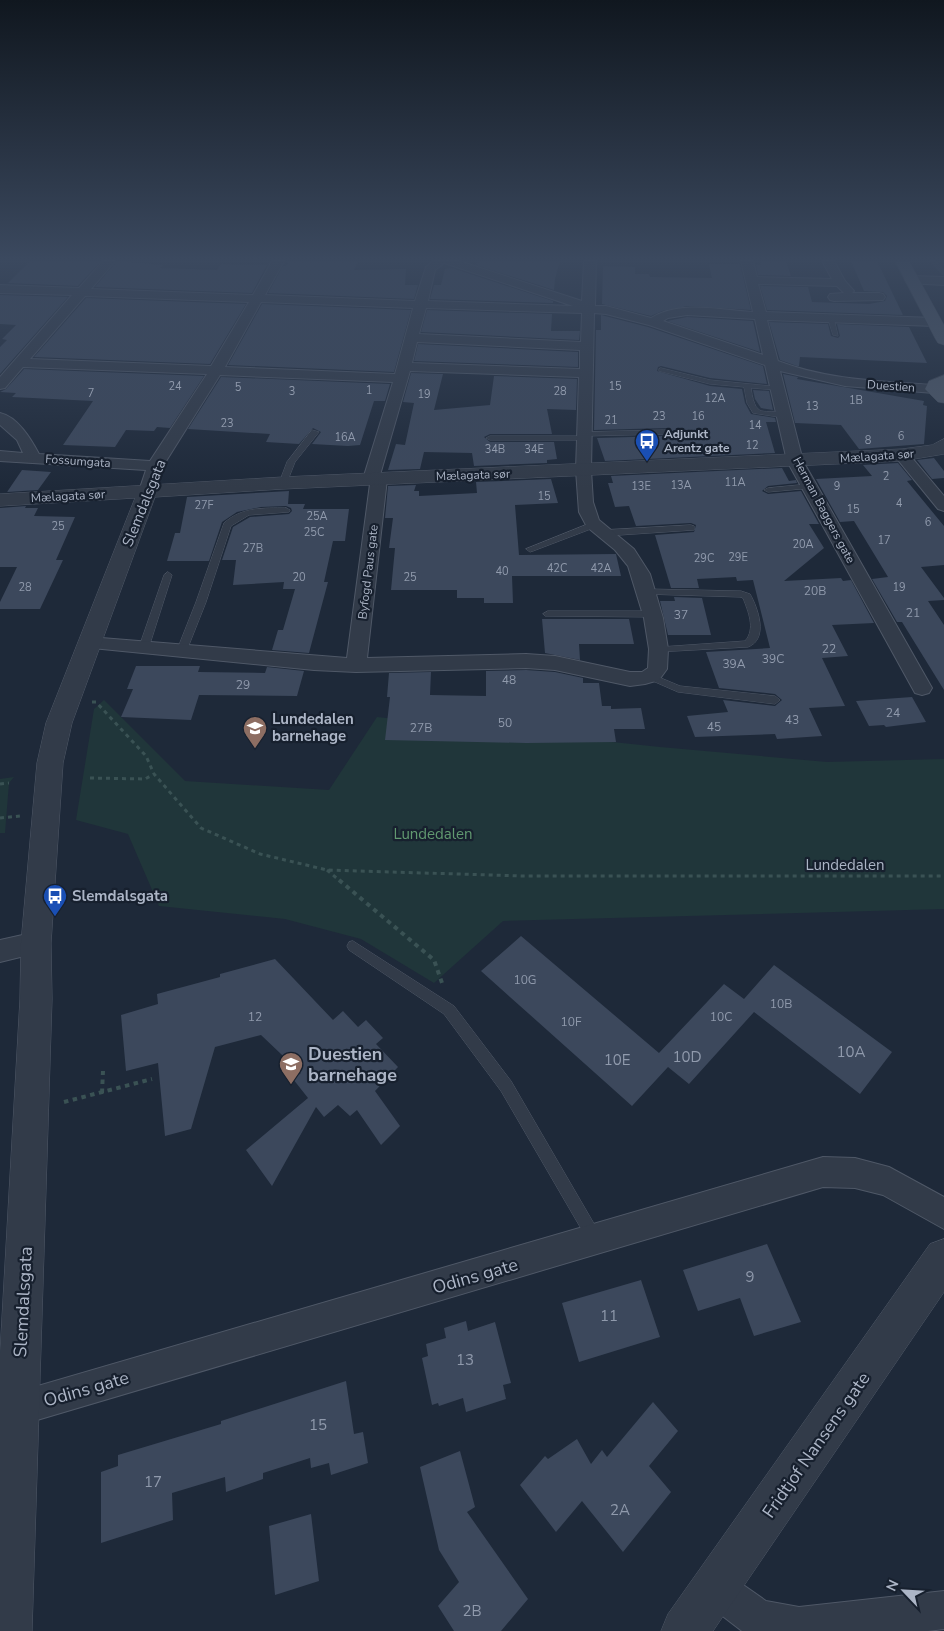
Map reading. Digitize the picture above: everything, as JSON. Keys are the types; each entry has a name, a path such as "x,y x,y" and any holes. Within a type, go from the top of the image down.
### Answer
{"street":[{"path":"0,385 43,337"},
{"name":"Slemdalsgata","path":"8,1631 9,1411 36,999 36,944 50,763 59,723 151,479 234,337"},
{"path":"89,643 356,665 555,662 630,679 640,679 649,676 656,671 659,664 660,650 647,592 638,567 626,550 599,529 587,513 584,436 587,337"},
{"name":"Duestien","path":"698,337 792,371 845,382 941,389"},
{"name":"Herman Baggers gate","path":"766,337 795,461 922,688"},
{"path":"412,338 587,346"},
{"name":"Byfogd Paus gate","path":"356,665 375,479 412,338"},
{"path":"20,364 215,372 586,373"},
{"path":"0,417 23,438 33,458"},
{"name":"Mælagata sør","path":"0,500 151,479 283,483 795,461 902,455 928,452 944,446"},
{"path":"902,455 944,506"},
{"name":"Fossumgata","path":"0,456 33,458 151,479"},
{"path":"0,951 36,944"},
{"name":"Odins gate","path":"9,1411 823,1172 855,1173 889,1182 944,1214"},
{"name":"Fridtjof Nansens gate","path":"686,1631 944,1258"},
{"path":"716,1588 759,1625 799,1626 944,1610"}],"lane":[{"path":"661,370 710,382 778,388"},
{"path":"747,385 749,405 752,410 758,413 785,416"},
{"path":"283,483 291,462 315,432"},
{"path":"490,438 664,432"},
{"path":"768,490 809,486"},
{"path":"182,650 201,602 227,525 234,517 244,512 286,510"},
{"path":"530,549 599,529 691,528"},
{"path":"144,647 168,575"},
{"path":"647,592 741,594 747,596 756,626 752,640 748,644 660,650"},
{"path":"548,614 652,614"},
{"path":"649,676 678,689 775,700"},
{"path":"353,946 449,1010 454,1016 506,1086 596,1240"}],"path":[{"name":"Lundedalen","path":"88,701 96,702 146,756 154,774 201,828 260,854 327,870 522,876 944,876"},
{"path":"90,778 144,779 154,774"},
{"path":"0,784 10,783"},
{"path":"327,870 434,960 454,1016"},
{"path":"102,1093 103,1071"},
{"path":"64,1102 152,1079"}],"green space":[{"name":"Lundedalen","path":"104,700 185,781 329,790 377,717 660,747 827,762 944,759 944,909 503,921 434,983 361,939 285,919 159,906 128,834 76,820 94,709"},
{"path":"14,777 9,783 5,833 0,833 0,779"}],"building":[{"path":"4,337 33,337 0,374 0,347 7,340 2,339"},
{"path":"52,337 226,337 210,364 34,357"},
{"path":"244,337 404,337 394,372 228,365"},
{"path":"522,337 579,337 579,340"},
{"path":"596,337 678,337 763,366 767,384 710,378 661,366 658,367 657,371 710,386 742,389 745,403 751,414 775,418 776,422 766,422 775,453 605,461 597,438 667,436 669,430 667,428 594,430"},
{"path":"715,337 757,337 760,352"},
{"path":"773,337 914,337 927,363 800,357 799,366 797,366 780,360"},
{"path":"418,344 578,352 578,367 414,361"},
{"path":"24,369 204,376 170,428 157,427 154,431 126,430 115,447 63,445 93,401 12,397 16,393 0,392 6,389"},
{"path":"411,373 443,374 434,410 490,405 494,376 577,379 576,410 547,409 552,434 490,434 484,437 490,442 554,442 557,459 547,460 547,463 474,466 472,453 424,452 420,469 388,470 396,444 405,445 414,403 403,402"},
{"path":"783,374 798,377 797,379 924,401 923,405 927,406 924,444 859,449 841,425 795,423"},
{"path":"221,377 390,384 385,401 374,401 360,445 312,444 321,432 313,428 299,444 266,442 270,434 188,429"},
{"path":"753,390 769,391 773,410 761,408 755,399"},
{"path":"934,458 944,471 944,478 932,479 917,460"},
{"path":"898,463 912,480 907,481 944,526 944,565 921,567 944,598 944,600 928,601 944,625 944,690 902,622 897,622 872,579 888,577 854,521 840,522 816,479 872,476 863,465"},
{"path":"782,468 789,481 796,480 797,483 768,486 762,491 768,494 801,491 819,524 809,524 824,548 784,581 841,578 843,581 851,580 874,623 832,625 848,656 822,658 845,706 809,708 822,736 777,739 775,734 695,737 687,716 728,712 723,700 775,706 782,700 775,694 719,688 706,652 770,648 753,580 737,581 736,577 697,579 699,588 671,588 655,535 694,532 696,525 691,523 636,526 629,506 615,507 608,483 613,483 611,476"},
{"path":"22,470 51,472 38,490 7,492"},
{"path":"551,479 558,503 515,505 519,555 616,554 621,576 512,576 513,603 484,603 484,598 457,598 457,590 391,590 395,548 389,548 393,518 385,518 388,486 416,485 414,491 419,491 419,496 477,493 476,482"},
{"path":"289,491 288,504 305,504 303,509 349,509 345,541 333,541 324,582 328,582 309,653 272,650 278,630 283,630 295,589 283,589 284,582 233,585 236,560 222,560 233,527 250,517 289,514 292,511 291,508 286,506 261,507 237,512 222,522 209,561 167,561 175,533 180,533 187,497"},
{"path":"26,506 25,508 38,508 34,516 75,517 56,560 63,560 40,609 0,609 0,602 17,567 0,567 0,508"},
{"path":"674,597 702,598 711,635 668,635 660,601 675,601"},
{"path":"542,619 629,619 634,644 579,644 580,660 545,653"},
{"path":"136,666 200,666 198,672 265,673 267,667 304,671 297,696 199,695 191,720 121,717 133,689 127,689"},
{"path":"526,670 555,672 583,678 583,683 599,683 602,706 611,706 611,709 641,708 645,729 614,729 616,742 526,743 385,740 390,697 387,697 389,673 431,672 430,695 486,696 486,671"},
{"path":"912,697 926,722 886,727 884,725 869,726 856,701"},
{"path":"521,936 659,1053 724,984 744,999 774,965 892,1052 860,1094 754,1012 689,1084 668,1067 632,1106 481,971"},
{"path":"275,959 333,1020 343,1011 358,1027 366,1020 383,1038 376,1044 398,1067 375,1091 400,1126 381,1145 357,1110 350,1116 338,1105 324,1117 316,1107 272,1186 246,1150 308,1098 293,1079 301,1073 261,1035 215,1047 191,1129 165,1136 158,1063 126,1071 121,1015 158,1004 157,994 220,977 220,974"},
{"path":"767,1244 801,1322 754,1336 740,1298 698,1311 683,1270"},
{"path":"641,1280 660,1337 579,1362 562,1303"},
{"path":"466,1321 468,1331 495,1322 511,1383 503,1385 506,1399 466,1412 463,1398 439,1406 438,1403 432,1405 422,1358 428,1356 426,1344 446,1338 444,1328"},
{"path":"346,1381 354,1434 363,1432 368,1463 331,1475 329,1463 311,1468 310,1458 263,1473 263,1479 226,1492 225,1477 172,1493 173,1520 101,1543 101,1472 118,1466 118,1455 221,1424 221,1421"},
{"path":"653,1402 678,1431 649,1466 671,1492 623,1552 582,1501 556,1532 520,1485 545,1456 548,1459 577,1439 591,1464 602,1450 607,1457"},
{"path":"460,1451 475,1507 467,1512 528,1599 501,1631 454,1631 438,1606 459,1582 439,1550 420,1467"},
{"path":"311,1514 319,1581 275,1595 269,1526"}],"place":[{"name":"Adjunkt Arentz gate","path":"647,462"},
{"name":"Lundedalen barnehage","path":"255,749"},
{"name":"Slemdalsgata","path":"55,917"},
{"name":"Duestien barnehage","path":"291,1085"}]}
